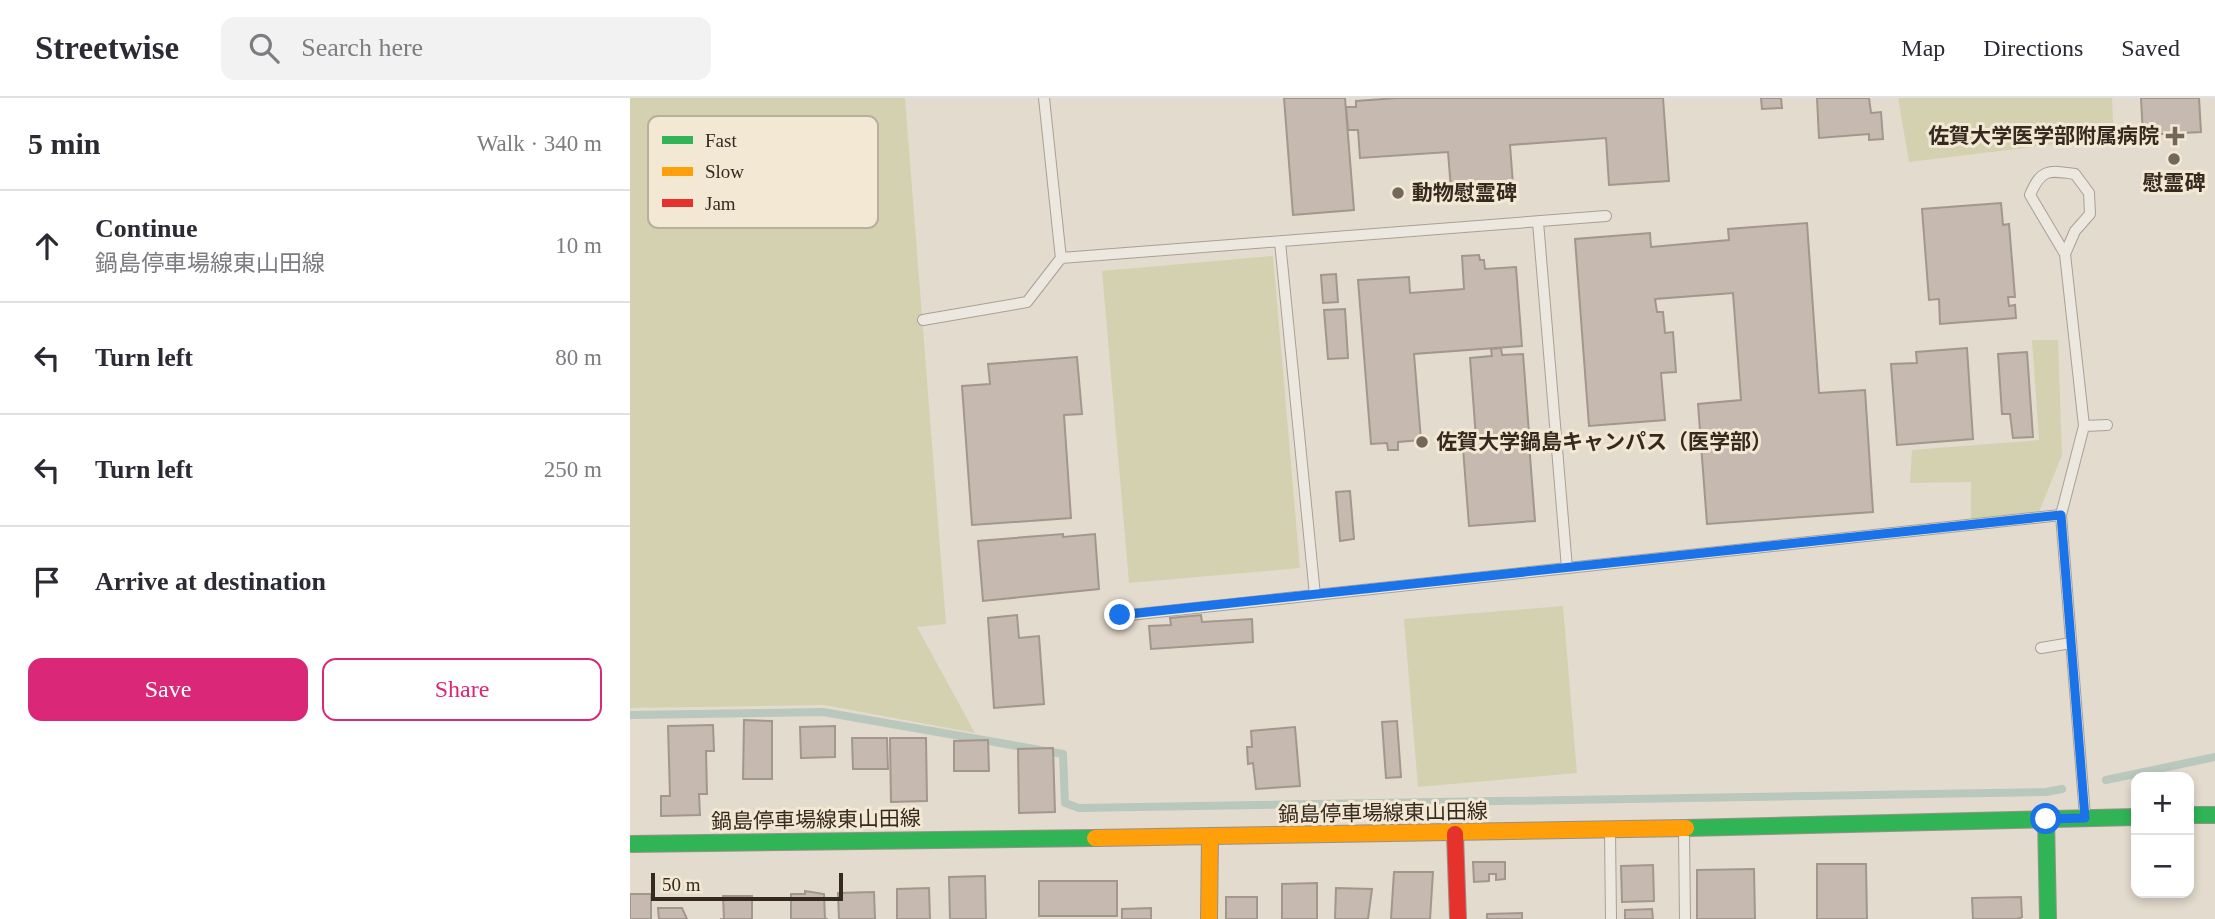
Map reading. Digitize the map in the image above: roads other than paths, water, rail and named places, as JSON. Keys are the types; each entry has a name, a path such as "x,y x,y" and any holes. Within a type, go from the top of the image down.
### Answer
{"main road":[{"path":"2194,816 2215,815"},
{"name":"鍋島停車場線東山田線","path":"630,844 1455,834 2131,817"},
{"path":"2046,819 2048,919"},
{"path":"1455,834 1458,919"},
{"path":"1209,919 1210,836"}],"lane":[{"path":"923,320 1027,302 1061,259 1044,98"},
{"path":"2065,254 2076,231 2090,214 2089,193 2075,174 2051,171 2037,178 2029,195 2065,254 2084,426 2061,515 2085,818"},
{"path":"1061,259 1606,216"},
{"path":"1538,222 1567,568"},
{"path":"1280,242 1315,595"},
{"path":"2084,426 2107,425"},
{"path":"1120,615 2061,515"},
{"path":"2041,648 2071,643"},
{"path":"1684,828 1685,919"},
{"path":"1610,830 1611,919"}],"waterway":[{"path":"630,715 823,712 1063,754 1065,803 1079,808 2046,792 2062,789"},
{"path":"2106,780 2215,757"}],"place":[{"name":"佐賀大学医学部附属病院","path":"2175,136"},
{"name":"慰霊碑","path":"2174,159"},
{"name":"動物慰霊碑","path":"1398,193"},
{"name":"佐賀大学鍋島キャンパス（医学部）","path":"1422,442"}]}
